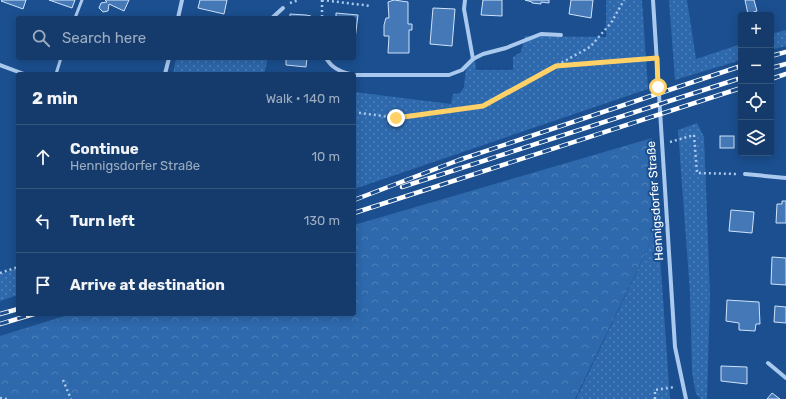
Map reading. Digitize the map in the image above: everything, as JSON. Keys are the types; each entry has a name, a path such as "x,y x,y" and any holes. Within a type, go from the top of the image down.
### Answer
{"street":[{"path":"178,16 182,0"},
{"path":"465,0 464,9 473,60"},
{"name":"Hennigsdorfer Straße","path":"653,0 674,347 686,399"},
{"path":"274,16 283,8"},
{"path":"356,75 449,75 462,70 473,60 483,54 506,48 541,34 561,35"},
{"path":"166,72 168,60"},
{"path":"328,60 337,70 344,72"},
{"path":"0,65 19,72"},
{"path":"745,174 786,178"},
{"path":"768,363 786,378"}],"lane":[{"path":"76,16 82,0"},
{"path":"57,72 61,60"}],"path":[{"path":"322,16 322,0 371,6"},
{"path":"356,112 396,118 483,106 590,47 612,23 624,0"},
{"path":"556,66 657,58"},
{"path":"662,144 694,135 697,173 745,174"},
{"path":"0,273 16,268"},
{"path":"63,380 71,399"},
{"path":"655,399 655,390 683,386"},
{"path":"0,398 7,399"}],"green space":[{"path":"606,0 642,0 648,89 356,188 356,92 451,104 453,94 460,93 464,87 466,68 475,59 476,70 513,70 513,57 521,52 525,36 606,37"},
{"path":"669,0 687,0 696,59 738,45 738,61 675,80"},
{"path":"786,30 786,46 774,49 774,33"},
{"path":"176,60 268,60 264,72 173,72"},
{"path":"697,123 704,137 710,295 707,399 701,399 696,394 692,372 690,293 678,130"},
{"path":"652,138 658,227 575,399 0,399 0,336 65,316 356,316 356,224"},
{"path":"658,227 670,399 576,399"},
{"path":"16,269 16,296 0,301 0,274"}],"building":[{"path":"26,0 23,9 1,1"},
{"path":"49,0 75,0 72,8"},
{"path":"105,0 129,0 124,11 109,4 108,11 103,12 99,8 101,3 107,2"},
{"path":"200,0 227,0 224,14 198,8"},
{"path":"394,0 408,2 408,24 412,24 412,30 409,30 409,53 388,53 389,36 384,36 384,25 386,18 389,18 388,2"},
{"path":"483,0 502,0 502,16 481,15"},
{"path":"525,0 549,0 549,3 532,3"},
{"path":"571,0 593,0 591,18 569,14"},
{"path":"745,0 754,0 757,11 748,12"},
{"path":"433,8 455,9 452,46 430,44"},
{"path":"336,13 358,15 356,31 356,16 336,16"},
{"path":"290,14 311,16 290,16"},
{"path":"286,60 307,60 306,67 286,65"},
{"path":"720,136 734,136 734,148 720,148"},
{"path":"782,201 786,201 786,223 776,223 777,204 782,204"},
{"path":"731,210 754,212 752,233 729,231"},
{"path":"772,257 786,258 786,285 771,284"},
{"path":"727,300 759,302 760,324 756,324 755,331 739,330 739,323 726,321"},
{"path":"775,306 786,307 786,323 774,322"},
{"path":"721,366 747,367 747,384 721,381"},
{"path":"772,393 780,399 767,399"}],"railway":[{"path":"774,55 786,52"},
{"path":"774,67 786,64"},
{"path":"356,199 459,160 738,67"},
{"path":"774,78 786,74"},
{"path":"402,187 738,79"},
{"path":"356,212 738,89"},
{"path":"0,314 16,310"},
{"path":"0,324 27,316"}],"route":[{"path":"396,118 483,106 556,66 657,58 658,87"}]}
